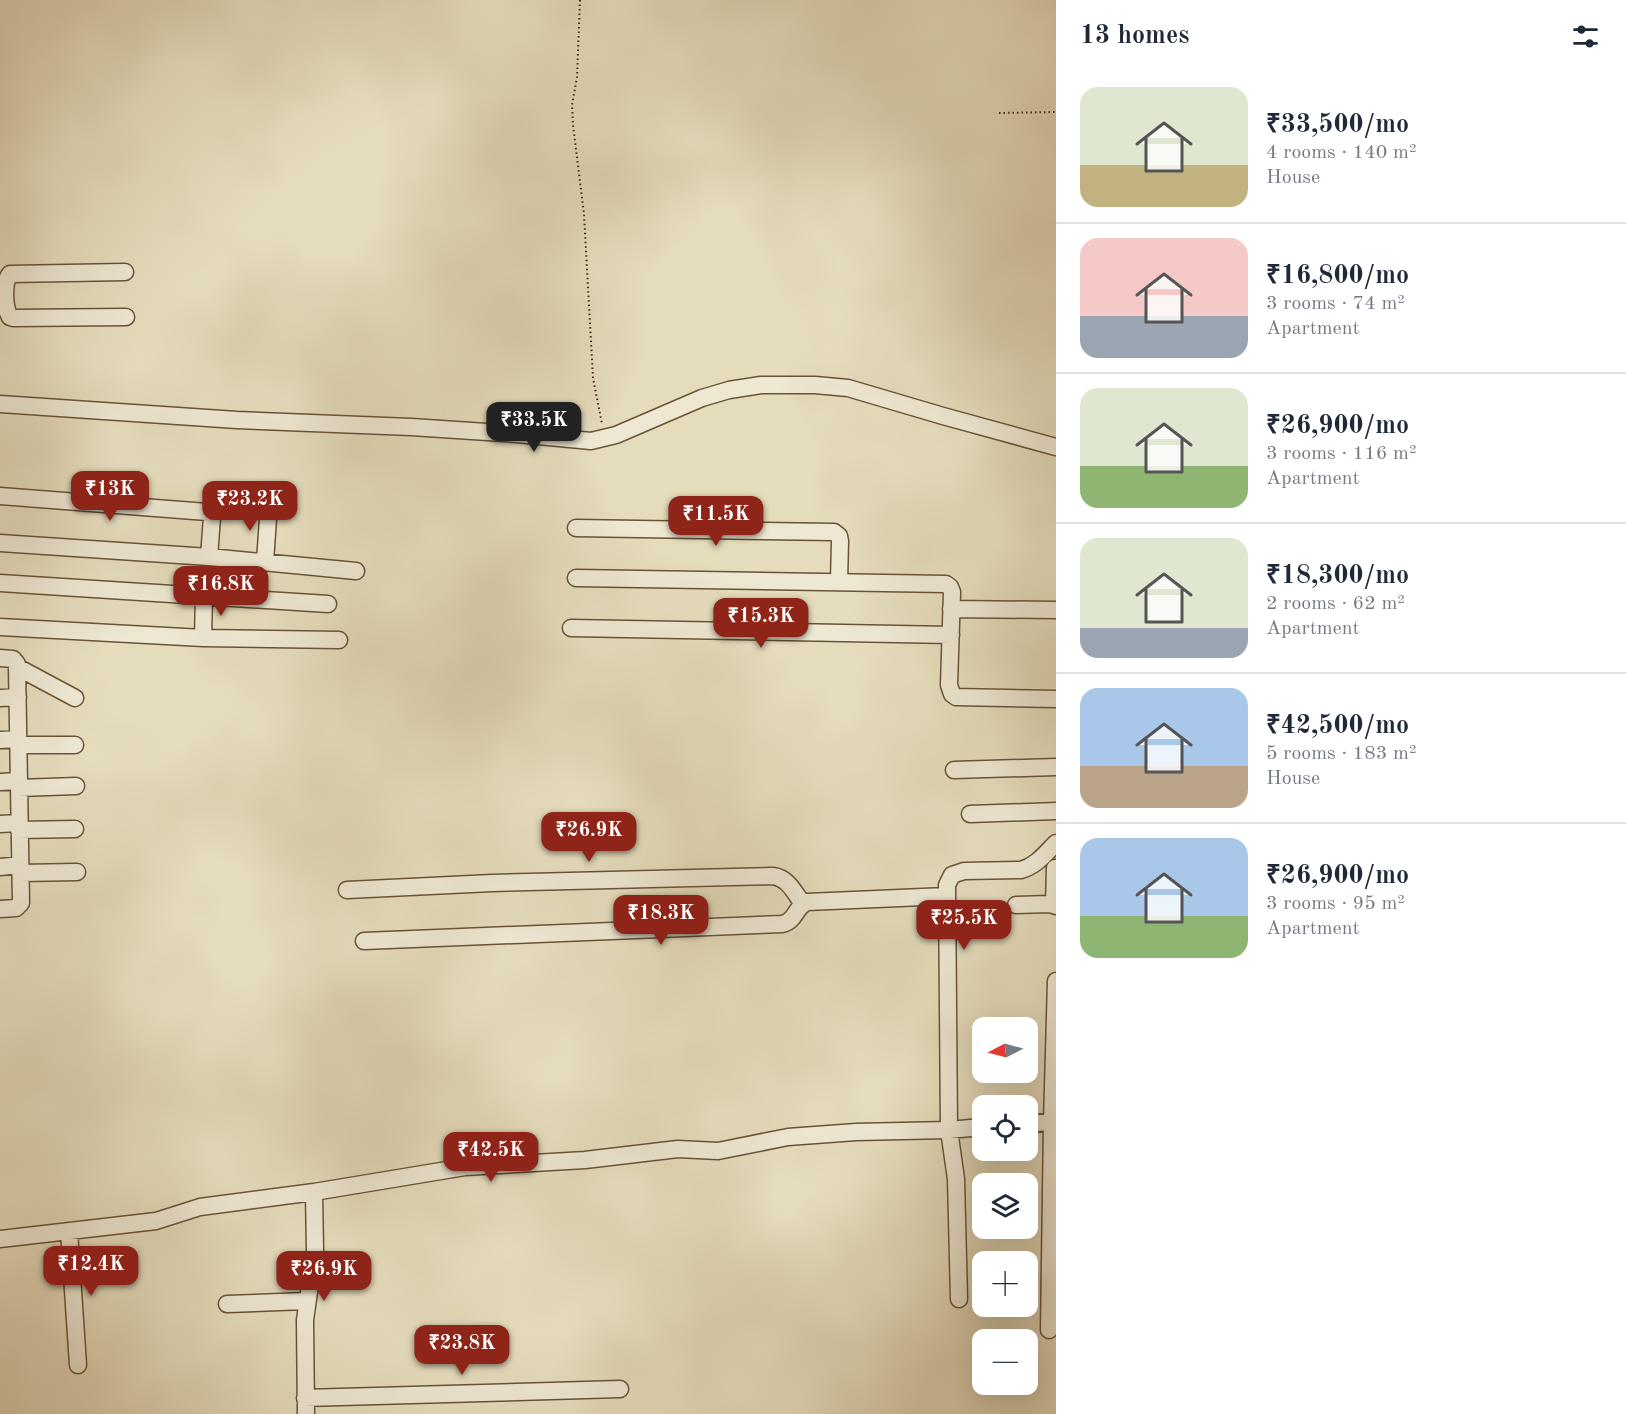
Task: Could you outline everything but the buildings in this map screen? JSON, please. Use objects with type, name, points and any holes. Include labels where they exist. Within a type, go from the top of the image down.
[{"type":"street","points":[[125,272],[14,273],[8,276],[3,292],[6,308],[10,317],[13,318],[126,317]]},
{"type":"street","points":[[0,404],[237,420],[493,432],[591,441],[605,438],[716,393],[761,385],[815,385],[848,388],[1056,447]]},
{"type":"street","points":[[0,496],[207,512],[212,517],[209,557]]},
{"type":"street","points":[[265,562],[269,504]]},
{"type":"street","points":[[576,528],[834,531],[840,541],[839,581]]},
{"type":"street","points":[[0,543],[209,557],[356,571]]},
{"type":"street","points":[[576,578],[946,584],[952,592],[949,685],[956,697],[1056,699]]},
{"type":"street","points":[[0,583],[328,604]]},
{"type":"street","points":[[203,638],[204,595]]},
{"type":"street","points":[[951,609],[1056,610]]},
{"type":"street","points":[[0,627],[203,638],[339,640]]},
{"type":"street","points":[[571,628],[951,635]]},
{"type":"street","points":[[0,658],[13,659],[17,664],[21,903],[13,909],[0,909]]},
{"type":"street","points":[[17,667],[75,698]]},
{"type":"street","points":[[0,698],[18,697]]},
{"type":"street","points":[[0,740],[75,745]]},
{"type":"street","points":[[954,770],[1056,767]]},
{"type":"street","points":[[0,782],[19,785],[76,786]]},
{"type":"street","points":[[970,814],[1056,811]]},
{"type":"street","points":[[0,824],[75,829]]},
{"type":"street","points":[[959,1299],[956,1179],[949,1130],[946,896],[949,879],[964,871],[1033,866],[1056,843]]},
{"type":"street","points":[[0,867],[77,872]]},
{"type":"street","points":[[1016,905],[1055,906],[1054,868]]},
{"type":"street","points":[[347,890],[492,883],[773,876],[786,880],[803,904]]},
{"type":"street","points":[[364,941],[782,924],[792,920],[807,902],[946,896]]},
{"type":"street","points":[[1049,1330],[1056,981]]},
{"type":"street","points":[[1038,1123],[1054,1121]]},
{"type":"street","points":[[0,1239],[156,1221],[200,1207],[314,1192],[465,1167],[585,1160],[678,1149],[718,1151],[788,1137],[972,1128]]},
{"type":"street","points":[[314,1192],[315,1251],[305,1320],[305,1406],[620,1389]]},
{"type":"street","points":[[69,1231],[78,1365]]},
{"type":"street","points":[[227,1304],[306,1301]]},
{"type":"path","points":[[580,0],[577,77],[572,105],[573,125],[585,214],[593,378],[605,438]]},
{"type":"path","points":[[999,113],[1056,112]]}]
